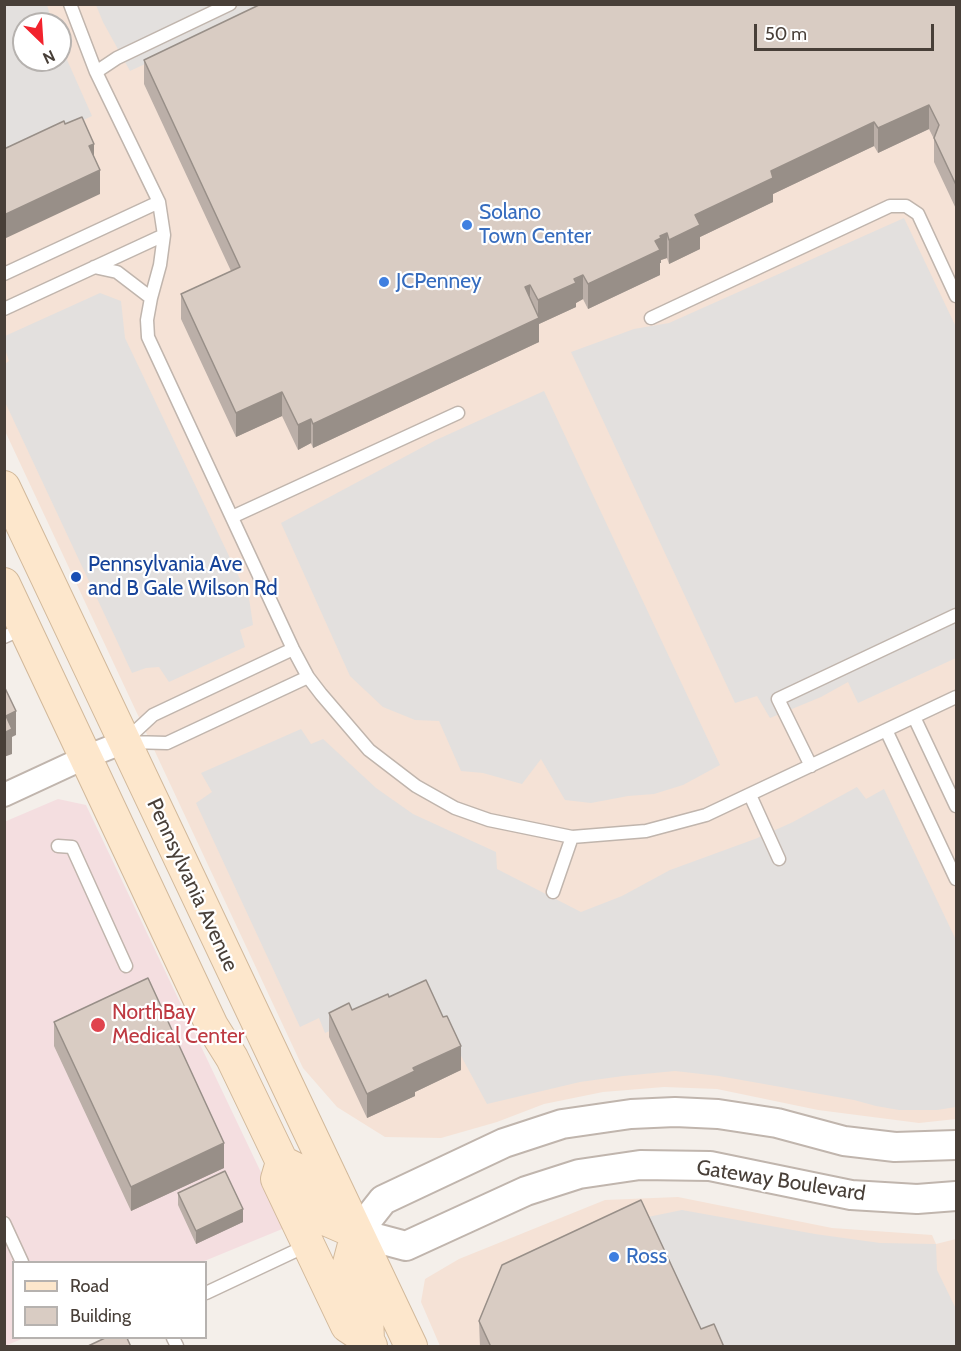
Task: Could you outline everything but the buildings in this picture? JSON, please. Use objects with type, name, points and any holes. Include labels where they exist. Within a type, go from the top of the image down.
[{"type":"main road","name":"Pennsylvania Avenue","points":[[4,487],[411,1347]]},
{"type":"main road","name":"Pennsylvania Avenue","points":[[4,584],[15,632],[86,757],[212,1026],[232,1058],[282,1162],[277,1179],[347,1326],[369,1343]]},
{"type":"main road","points":[[282,1162],[298,1170],[325,1219],[357,1233],[347,1271],[367,1317],[369,1343]]},
{"type":"street","points":[[4,795],[124,742]]},
{"type":"street","points":[[357,1233],[383,1200],[504,1143],[562,1124],[631,1114],[675,1112],[718,1114],[777,1123],[844,1141],[895,1147],[957,1145]]},
{"type":"street","name":"Gateway Boulevard","points":[[357,1233],[406,1246],[526,1191],[579,1174],[640,1165],[711,1166],[851,1195],[917,1199],[957,1196]]},
{"type":"lane","points":[[70,4],[96,72],[159,202],[164,235],[160,266],[147,320],[148,337],[293,649],[321,694],[369,750],[416,786],[455,808],[489,820],[572,837],[646,831],[706,815],[957,697]]},
{"type":"lane","points":[[96,72],[117,58],[230,4]]},
{"type":"lane","points":[[4,274],[159,202]]},
{"type":"lane","points":[[651,318],[890,206],[906,206],[918,214],[957,296]]},
{"type":"lane","points":[[4,309],[164,235]]},
{"type":"lane","points":[[94,267],[117,272],[151,298]]},
{"type":"lane","points":[[232,518],[458,413]]},
{"type":"lane","points":[[811,766],[778,699],[957,615]]},
{"type":"lane","points":[[124,742],[153,715],[293,649]]},
{"type":"lane","points":[[124,742],[167,743],[308,676]]},
{"type":"lane","points":[[914,717],[957,806]]},
{"type":"lane","points":[[886,730],[957,879]]},
{"type":"lane","points":[[750,795],[779,859]]},
{"type":"lane","points":[[553,892],[572,837]]},
{"type":"lane","points":[[58,846],[72,847],[126,966]]},
{"type":"lane","points":[[4,1223],[21,1261]]},
{"type":"lane","points":[[207,1293],[309,1245]]},
{"type":"shaded area","name":"Solano Town Center","points":[[4,5],[956,5],[956,1119],[919,1123],[818,1110],[717,1089],[664,1087],[603,1092],[544,1104],[497,1122],[441,1138],[385,1137],[337,1107],[303,1068],[5,431]]},
{"type":"shaded area","points":[[4,5],[47,5],[49,12],[12,12],[12,72],[72,71],[92,116],[5,157]]},
{"type":"shaded area","points":[[96,5],[272,5],[130,71]]},
{"type":"shaded area","points":[[904,218],[956,327],[956,658],[858,703],[848,682],[821,697],[770,718],[757,696],[735,703],[571,352],[634,329],[669,323]]},
{"type":"shaded area","points":[[100,293],[121,301],[125,338],[249,598],[253,625],[240,630],[245,647],[169,682],[159,667],[146,668],[132,673],[5,402],[5,364],[9,361],[5,349],[5,336]]},
{"type":"shaded area","points":[[544,391],[720,765],[683,785],[654,794],[591,803],[565,800],[541,759],[522,784],[483,773],[461,771],[439,721],[415,720],[383,707],[350,676],[281,523],[436,440]]},
{"type":"shaded area","points":[[301,729],[311,744],[323,739],[376,788],[413,814],[496,852],[497,869],[581,912],[622,896],[670,870],[755,839],[793,822],[857,787],[866,799],[884,789],[956,940],[956,1107],[937,1110],[899,1110],[719,1076],[675,1071],[580,1082],[487,1104],[426,991],[325,1033],[319,1018],[300,1027],[196,803],[212,792],[201,773]]},
{"type":"shaded area","name":"NorthBay Medical Center","points":[[58,799],[86,805],[287,1227],[204,1261],[12,1261],[12,1339],[22,1339],[5,1346],[4,822]]},
{"type":"shaded area","points":[[678,1197],[832,1228],[932,1235],[936,1244],[956,1239],[956,1346],[440,1346],[421,1302],[425,1279],[459,1259],[605,1200]]},
{"type":"shaded area","points":[[682,1210],[815,1234],[880,1243],[936,1244],[937,1270],[956,1309],[956,1346],[708,1346],[643,1218]]},
{"type":"place","name":"Solano Town Center","points":[[467,225]]},
{"type":"place","name":"JCPenney","points":[[384,282]]},
{"type":"place","name":"Pennsylvania Ave and B Gale Wilson Rd","points":[[76,577]]},
{"type":"place","name":"NorthBay Medical Center","points":[[98,1025]]},
{"type":"place","name":"Ross","points":[[614,1257]]}]
